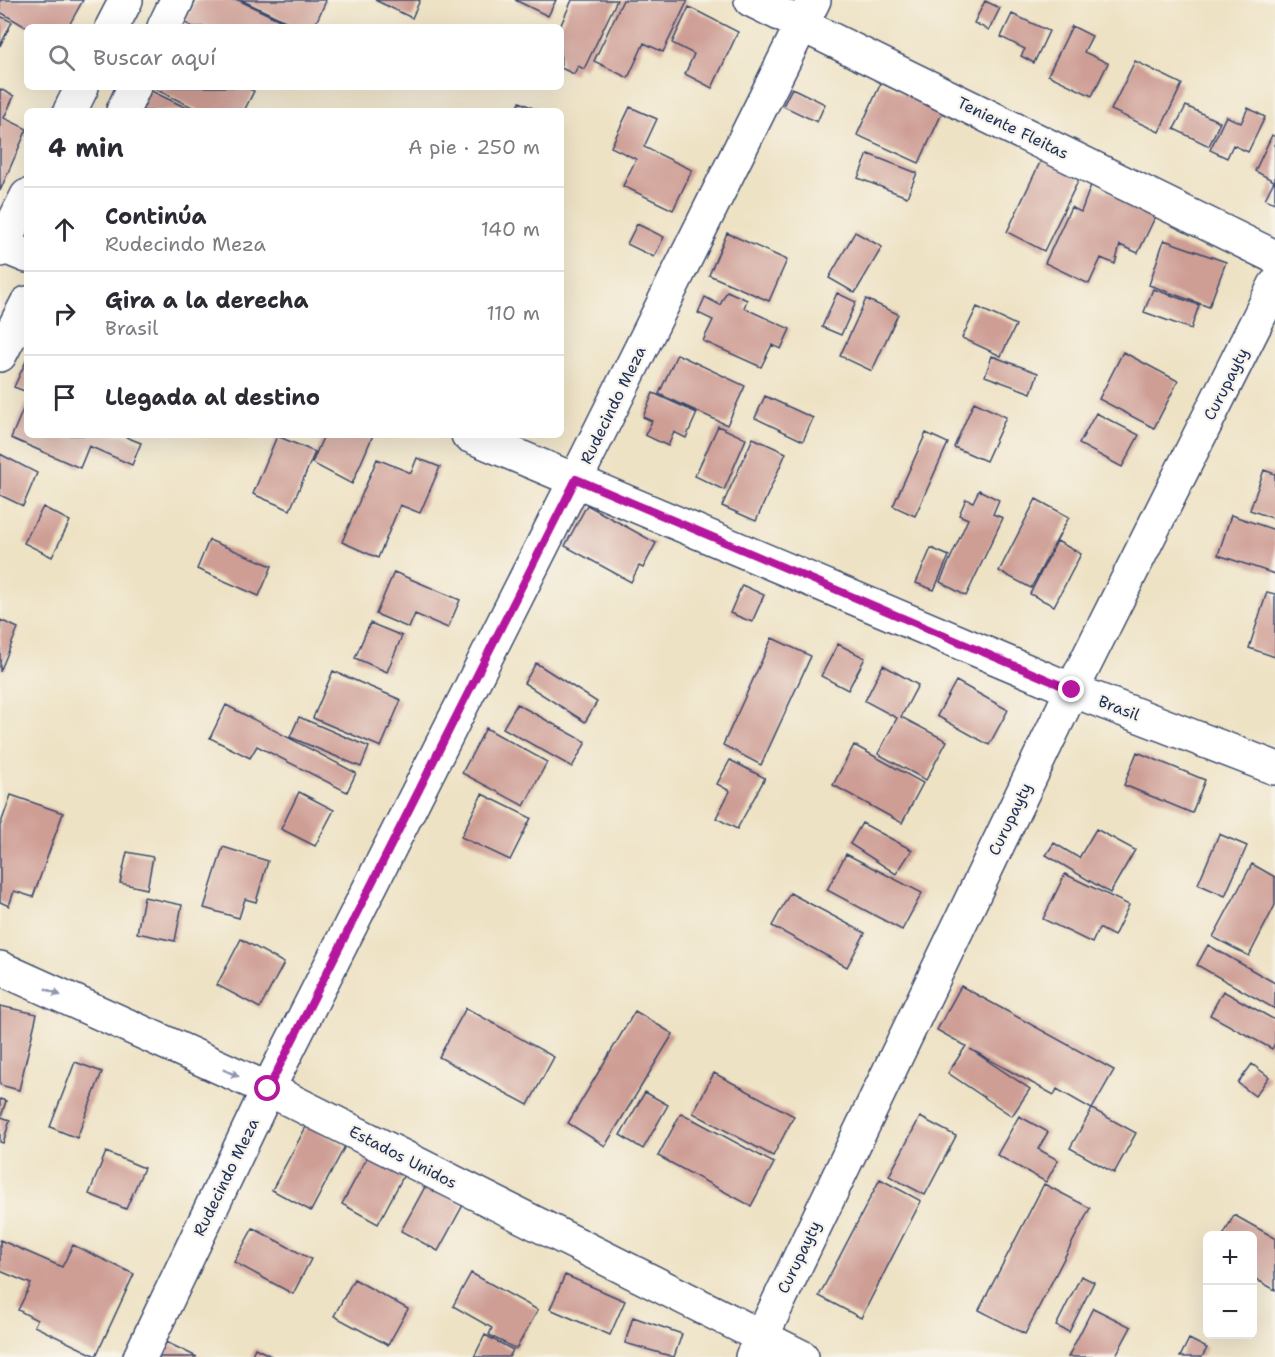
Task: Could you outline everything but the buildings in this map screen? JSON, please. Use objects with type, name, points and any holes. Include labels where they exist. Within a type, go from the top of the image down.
[{"type":"street","points":[[114,24],[126,0]]},
{"type":"street","points":[[165,24],[177,0]]},
{"type":"street","name":"Teniente Fleitas","points":[[751,0],[808,12],[1275,257]]},
{"type":"street","name":"Rudecindo Meza","points":[[140,1357],[268,1089],[576,479],[808,12]]},
{"type":"street","points":[[72,108],[80,90]]},
{"type":"street","points":[[124,108],[133,90]]},
{"type":"street","points":[[7,249],[24,204]]},
{"type":"street","name":"Curupayty","points":[[757,1347],[1072,690],[1275,285]]},
{"type":"street","points":[[0,355],[24,309]]},
{"type":"street","name":"Brasil","points":[[475,438],[1072,690],[1275,768]]},
{"type":"street","name":"Estados Unidos","points":[[0,968],[268,1089],[757,1347],[802,1357]]},
{"type":"route","points":[[268,1089],[576,479],[1072,690]]}]
